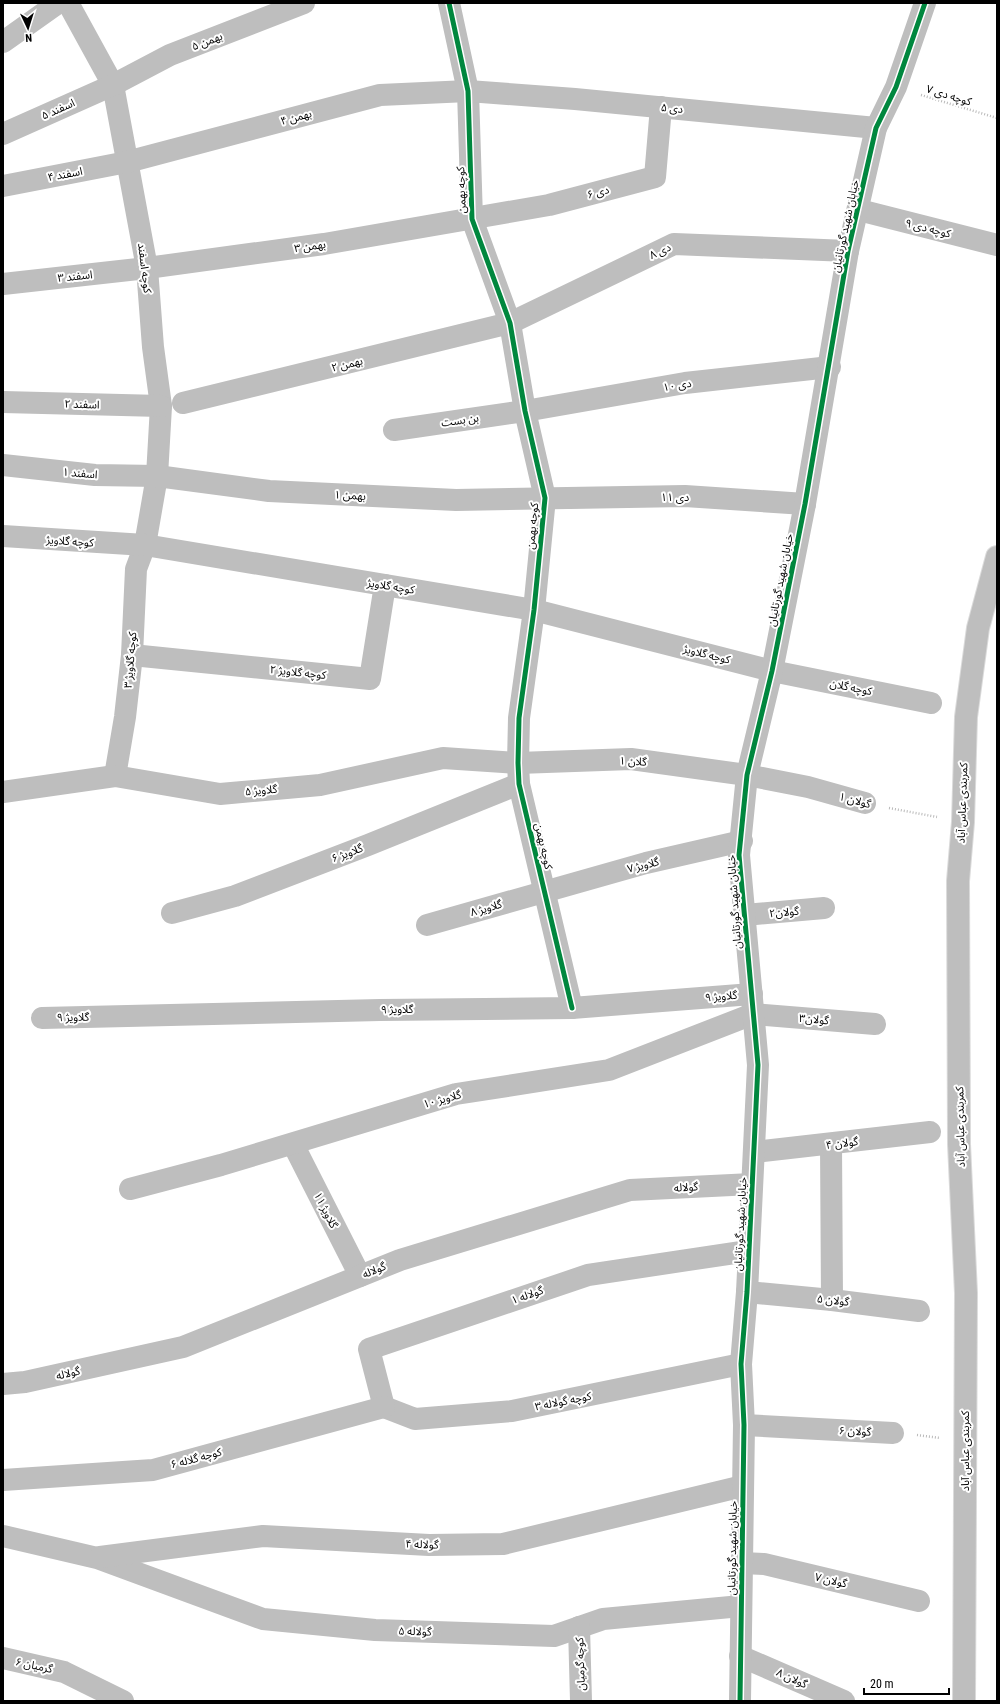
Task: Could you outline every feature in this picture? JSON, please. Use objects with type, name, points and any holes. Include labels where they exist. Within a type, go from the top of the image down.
[{"type":"street","points":[[3,42],[58,3]]},
{"type":"street","name":"کوچه اسفند","points":[[68,3],[113,85],[147,268],[153,347],[161,406],[157,476],[145,545]]},
{"type":"street","name":"بهمن ۵","points":[[113,85],[170,55],[304,3]]},
{"type":"street","name":"کوچه بهمن","points":[[449,3],[468,91],[472,219],[510,323],[525,411],[545,498],[534,610],[519,718],[519,784],[572,1008]]},
{"type":"street","name":"خیابان شهید گورتانیان","points":[[740,1701],[744,1425],[741,1364],[747,1292],[758,1065],[739,855],[742,841],[747,774],[772,671],[830,367],[848,251],[859,210],[876,128],[896,87],[925,3]]},
{"type":"street","name":"اسفند ۵","points":[[3,134],[113,85]]},
{"type":"street","name":"دی ۵","points":[[468,91],[661,107],[876,128]]},
{"type":"street","name":"بهمن ۴","points":[[127,162],[380,95],[468,91]]},
{"type":"street","name":"دی ۶","points":[[472,219],[549,205],[655,177],[661,107]]},
{"type":"street","name":"اسفند ۴","points":[[3,186],[127,162]]},
{"type":"street","name":"کوچه دی ۹","points":[[859,210],[997,245]]},
{"type":"street","name":"بهمن ۳","points":[[147,268],[324,244],[472,219]]},
{"type":"street","name":"دی ۸","points":[[510,323],[674,244],[848,251]]},
{"type":"street","name":"اسفند ۳","points":[[3,284],[147,268]]},
{"type":"street","name":"بهمن ۲","points":[[183,402],[510,323]]},
{"type":"street","name":"دی ۱۰","points":[[525,411],[685,383],[830,367]]},
{"type":"street","name":"اسفند ۲","points":[[3,402],[161,406]]},
{"type":"street","name":"بن بست","points":[[394,430],[525,411]]},
{"type":"street","name":"اسفند ۱","points":[[3,465],[95,475],[157,476]]},
{"type":"street","name":"بهمن ۱","points":[[157,476],[269,491],[456,500],[545,498]]},
{"type":"street","name":"دی ۱۱","points":[[545,498],[685,496],[805,504]]},
{"type":"street","name":"کوچه گلاویژ","points":[[3,536],[145,545],[534,610],[772,671]]},
{"type":"street","name":"کوچه گلاویژ ۳","points":[[115,776],[125,717],[132,655],[136,569],[145,545]]},
{"type":"street","name":"کمربندی عباس آباد","points":[[964,1701],[966,1293],[959,1144],[958,881],[963,822],[966,717],[978,628],[997,557]]},
{"type":"street","name":"کوچه گلاویژ ۲","points":[[132,655],[370,679],[385,585]]},
{"type":"street","name":"کوچه گلان","points":[[772,671],[930,703]]},
{"type":"street","name":"گلاویژ ۵","points":[[3,792],[115,776],[220,794],[320,785],[443,758],[518,763]]},
{"type":"street","name":"گلان ۱","points":[[518,763],[631,759],[747,774]]},
{"type":"street","name":"گولان ۱","points":[[747,774],[808,787],[865,804]]},
{"type":"street","name":"گلاویژ ۶","points":[[172,913],[235,896],[368,845],[519,784]]},
{"type":"street","name":"گلاویژ ۷","points":[[544,891],[646,863],[742,841]]},
{"type":"street","name":"گلاویژ ۸","points":[[427,925],[544,891]]},
{"type":"street","name":"گولان۲","points":[[745,915],[824,908]]},
{"type":"street","name":"گلاویژ ۹","points":[[42,1018],[380,1010],[752,1004]]},
{"type":"street","name":"گولان۳","points":[[752,1004],[875,1024]]},
{"type":"street","name":"گلاویژ ۱۰","points":[[130,1189],[221,1166],[456,1094],[609,1070],[752,1004]]},
{"type":"street","name":"گولان ۴","points":[[754,1152],[930,1132]]},
{"type":"street","name":"گلاویژ ۱۱","points":[[293,1144],[360,1276]]},
{"type":"street","points":[[831,1144],[832,1300]]},
{"type":"street","name":"گولاله","points":[[3,1384],[25,1382],[183,1347],[400,1260],[630,1190],[752,1184]]},
{"type":"street","name":"گولاله ۱","points":[[384,1407],[369,1349],[588,1275],[748,1251]]},
{"type":"street","name":"گولان ۵","points":[[747,1292],[832,1300],[919,1311]]},
{"type":"street","name":"کوچه گولاله ۳","points":[[384,1407],[415,1419],[512,1411],[741,1364]]},
{"type":"street","name":"کوچه گلاله ۶","points":[[3,1480],[153,1470],[384,1407]]},
{"type":"street","name":"گولان ۶","points":[[744,1425],[892,1433]]},
{"type":"street","name":"گولاله ۴","points":[[97,1558],[263,1536],[429,1545],[503,1544],[743,1486]]},
{"type":"street","points":[[3,1536],[97,1558]]},
{"type":"street","name":"گولاله ۵","points":[[97,1558],[263,1619],[375,1630],[554,1636],[603,1619],[741,1606]]},
{"type":"street","name":"گولان ۷","points":[[742,1563],[764,1564],[918,1601]]},
{"type":"street","name":"کوچه گرمیان","points":[[579,1627],[581,1701]]},
{"type":"street","name":"گولان ۸","points":[[740,1656],[844,1701]]},
{"type":"street","name":"گرمیان ۶","points":[[3,1658],[64,1672],[123,1701]]},
{"type":"path","points":[[892,1433],[966,1440]]},
{"type":"cycle path","points":[[449,3],[468,91],[472,219],[510,323],[525,411],[545,498],[534,610],[519,718],[519,784],[572,1008]]},
{"type":"cycle path","points":[[740,1701],[744,1425],[741,1364],[747,1292],[758,1065],[739,855],[747,775],[772,671],[805,504],[848,251],[876,128],[896,87],[925,3]]}]
